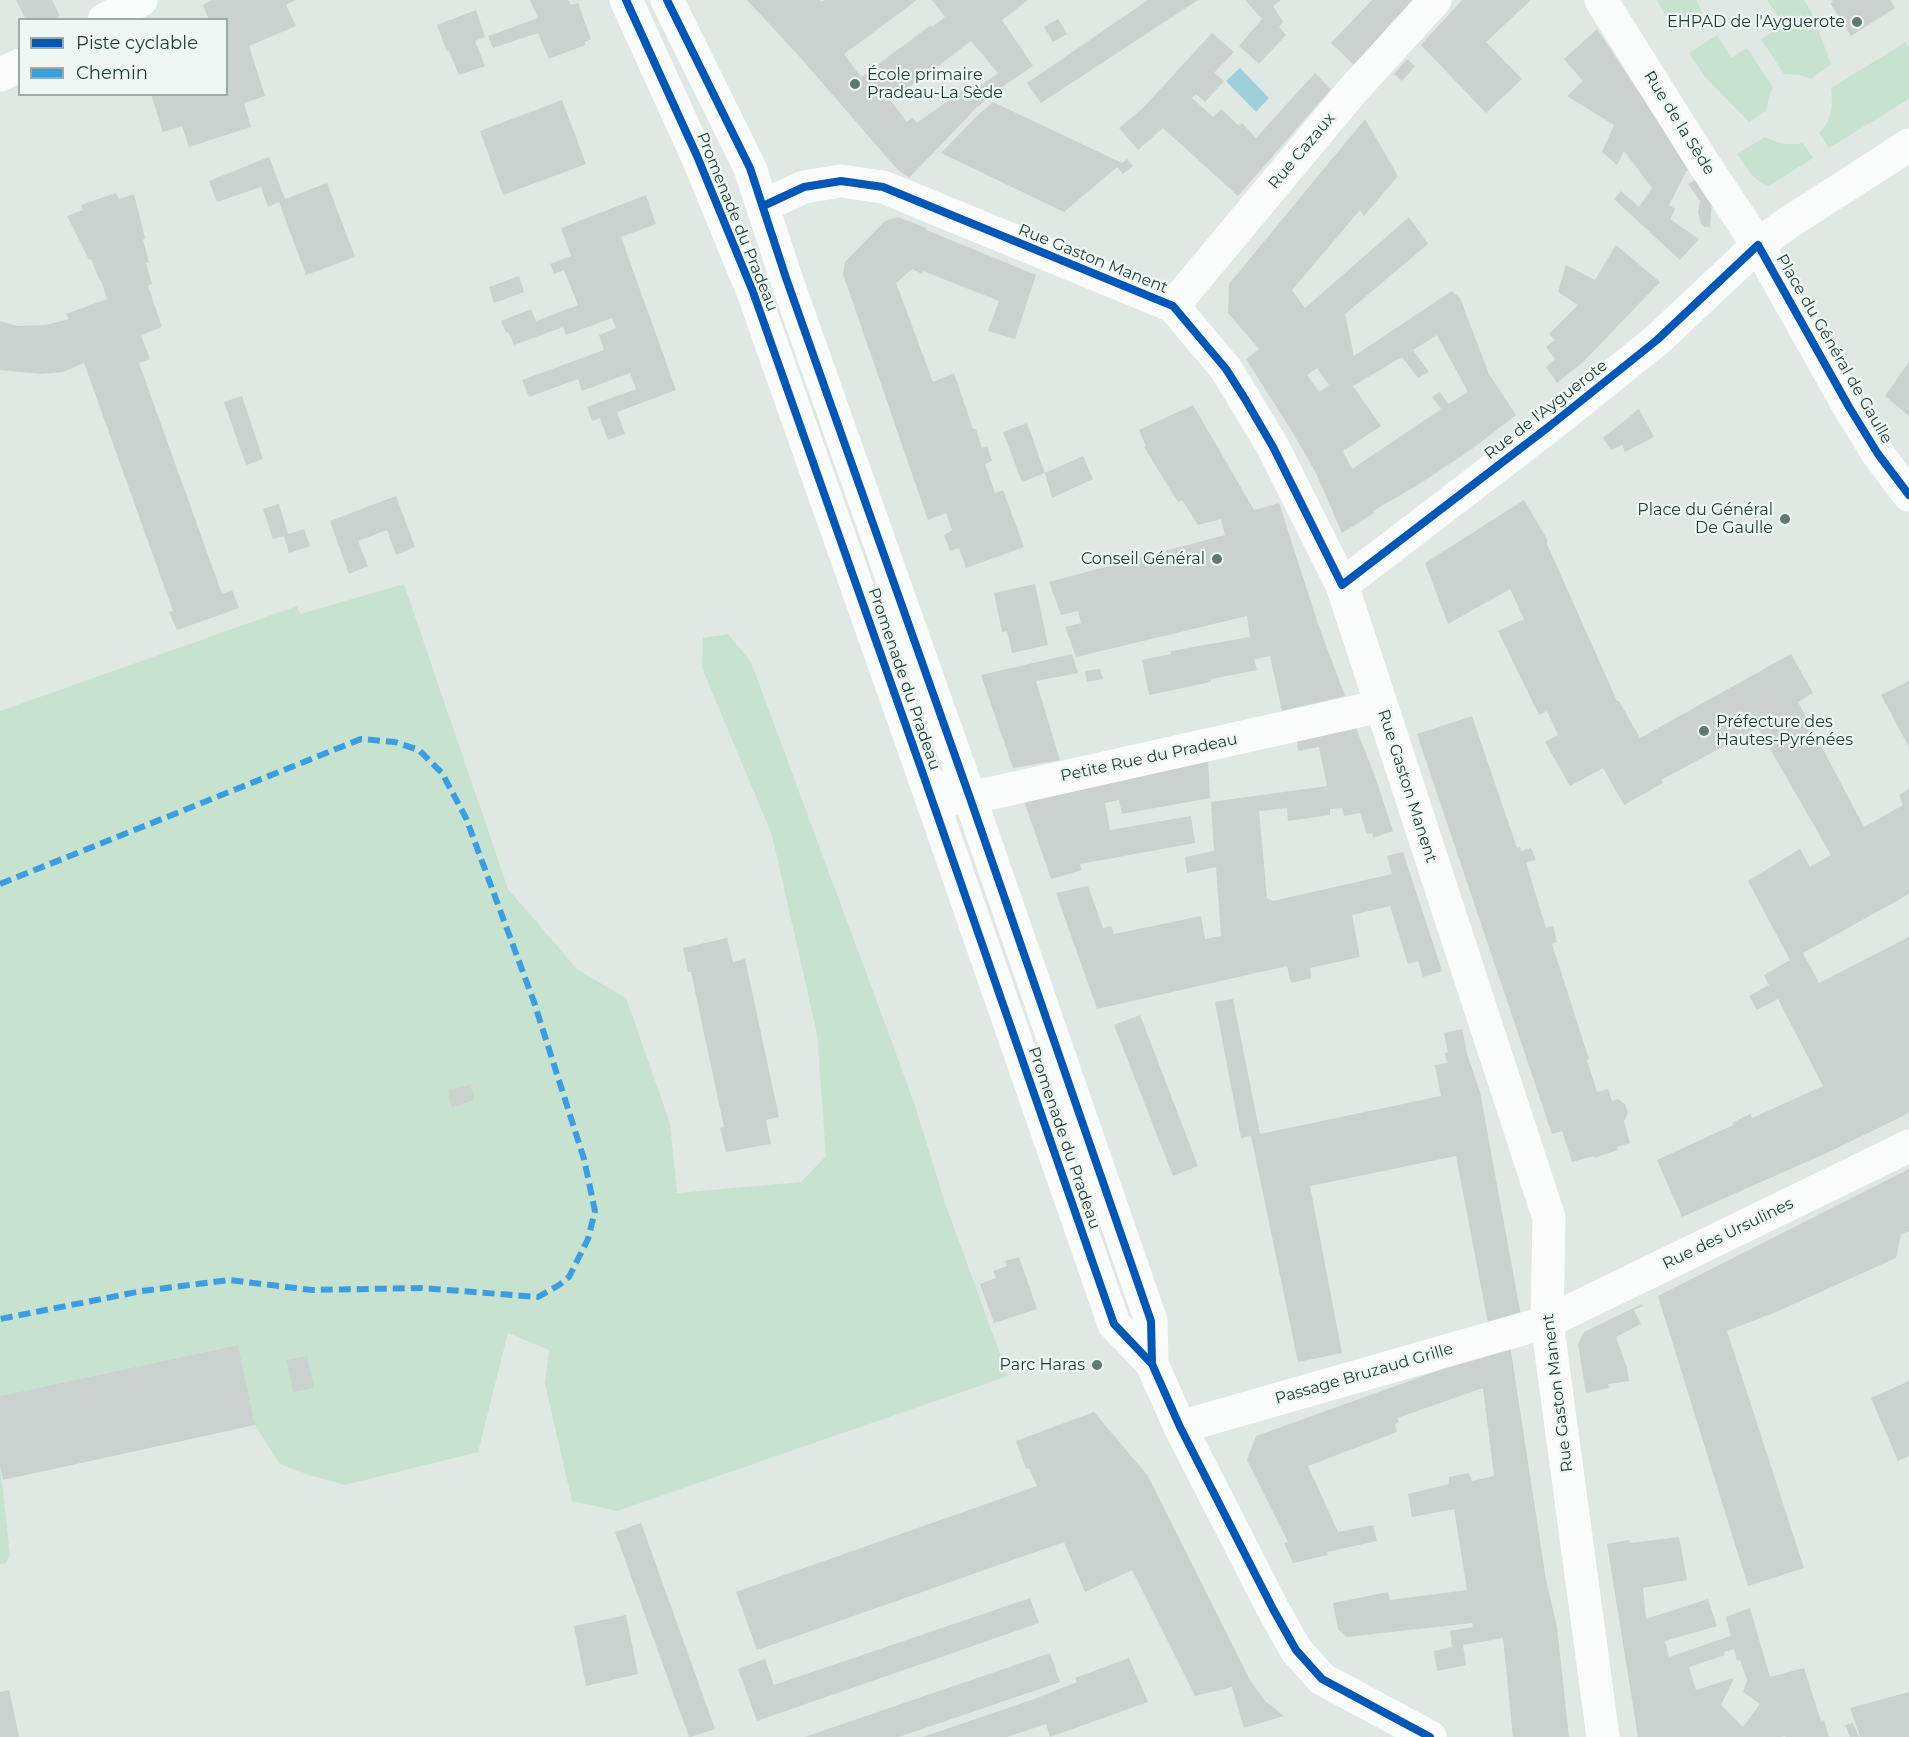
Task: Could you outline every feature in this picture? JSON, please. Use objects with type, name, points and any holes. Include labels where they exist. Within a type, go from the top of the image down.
[{"type":"street","points":[[108,18],[141,0]]},
{"type":"street","name":"Promenade du Pradeau","points":[[626,0],[698,156],[753,292],[1114,1324],[1152,1364],[1180,1427],[1296,1650],[1322,1679],[1430,1737]]},
{"type":"street","name":"Promenade du Pradeau","points":[[667,0],[750,168],[786,278],[970,798],[1151,1321],[1152,1364]]},
{"type":"street","name":"Rue Cazaux","points":[[1173,306],[1353,90],[1435,0]]},
{"type":"street","name":"Rue de la Sède","points":[[1601,0],[1758,245]]},
{"type":"street","points":[[0,75],[18,65]]},
{"type":"street","name":"Rue de l'Ayguerote","points":[[1342,585],[1551,425],[1657,340],[1758,245],[1909,145]]},
{"type":"street","name":"Rue Gaston Manent","points":[[763,206],[804,187],[842,182],[883,187],[1173,306],[1226,369],[1273,447],[1342,585],[1549,1218],[1547,1322],[1603,1737]]},
{"type":"street","name":"Place du Général de Gaulle","points":[[1758,245],[1849,407],[1878,454],[1909,495]]},
{"type":"street","name":"Petite Rue du Pradeau","points":[[924,777],[946,798],[970,798],[1381,706]]},
{"type":"street","name":"Rue des Ursulines","points":[[1547,1322],[1909,1146]]},
{"type":"street","name":"Passage Bruzaud Grille","points":[[1180,1427],[1547,1322]]},
{"type":"green space","points":[[1657,0],[1696,0],[1703,14],[1674,31]]},
{"type":"green space","points":[[1767,0],[1804,0],[1811,11],[1831,64],[1811,79],[1800,75],[1784,74],[1761,39],[1783,25]]},
{"type":"green space","points":[[1717,35],[1731,58],[1747,48],[1773,87],[1766,111],[1749,122],[1706,78],[1689,53]]},
{"type":"green space","points":[[1906,42],[1909,47],[1909,99],[1829,148],[1819,133],[1827,123],[1831,112],[1831,88]]},
{"type":"green space","points":[[1765,137],[1784,143],[1803,143],[1813,158],[1769,186],[1764,184],[1751,173],[1737,154]]},
{"type":"green space","points":[[404,584],[508,889],[578,970],[626,998],[670,1123],[677,1193],[801,1182],[826,1156],[817,1034],[772,835],[702,668],[703,638],[728,634],[751,662],[914,1102],[944,1200],[1008,1376],[617,1511],[572,1501],[545,1384],[549,1350],[508,1333],[478,1452],[345,1485],[280,1464],[255,1425],[238,1345],[0,1396],[0,711],[297,606],[300,614]]},
{"type":"green space","points":[[0,1465],[10,1555],[6,1563],[0,1564]]},
{"type":"water","points":[[1240,68],[1269,98],[1256,112],[1226,81]]},
{"type":"building","points":[[16,0],[52,0],[60,16],[56,18],[25,18]]},
{"type":"building","points":[[212,0],[295,0],[286,5],[296,26],[249,46],[265,96],[244,103],[251,127],[189,147],[182,126],[163,132],[152,96],[228,96],[228,18],[208,18],[203,5]]},
{"type":"building","points":[[530,0],[568,0],[571,5],[578,3],[591,39],[585,42],[585,45],[549,59],[538,33],[493,48],[488,36],[538,18]]},
{"type":"building","points":[[747,0],[820,0],[822,2],[825,0],[917,0],[844,54],[861,77],[945,17],[932,0],[1028,0],[1002,20],[1033,66],[976,108],[909,178],[897,169]],"holes":[[[971,41],[998,73],[969,94],[966,88],[917,123],[912,117],[907,122],[891,101]]]},
{"type":"building","points":[[1148,0],[1198,0],[1041,103],[1027,83]]},
{"type":"building","points":[[1245,0],[1281,0],[1273,6],[1283,22],[1279,27],[1286,35],[1259,64],[1239,46],[1262,19]]},
{"type":"building","points":[[1372,0],[1417,0],[1354,65],[1331,43]]},
{"type":"building","points":[[1462,0],[1531,0],[1486,42],[1522,79],[1486,113],[1421,45]]},
{"type":"building","name":"EHPAD de l'Ayguerote","points":[[1831,0],[1890,0],[1895,8],[1851,36],[1830,3],[1833,2]]},
{"type":"building","points":[[476,10],[485,37],[475,41],[485,66],[459,75],[437,25]]},
{"type":"building","points":[[1058,19],[1067,34],[1053,42],[1044,27]]},
{"type":"building","points":[[1597,29],[1692,172],[1687,170],[1669,205],[1675,209],[1670,219],[1699,239],[1680,260],[1614,199],[1621,191],[1639,207],[1652,188],[1624,151],[1617,165],[1602,152],[1614,125],[1567,96],[1583,81],[1564,59]]},
{"type":"building","points":[[1212,33],[1234,52],[1214,73],[1224,81],[1205,102],[1196,94],[1192,98],[1213,117],[1221,109],[1239,126],[1242,123],[1256,138],[1315,73],[1331,89],[1238,196],[1163,128],[1138,150],[1119,128],[1143,108]]},
{"type":"building","points":[[1407,59],[1415,66],[1402,81],[1394,74]]},
{"type":"building","points":[[562,100],[586,164],[503,195],[480,131]]},
{"type":"building","points":[[993,102],[1122,163],[1127,159],[1133,166],[1123,174],[1117,167],[1064,212],[941,153]]},
{"type":"building","points":[[1365,119],[1398,176],[1364,216],[1360,210],[1292,290],[1305,308],[1409,217],[1428,244],[1345,314],[1354,356],[1452,291],[1460,298],[1489,374],[1516,415],[1472,449],[1342,533],[1316,473],[1246,359],[1259,349],[1228,313],[1229,284]],"holes":[[[1437,335],[1468,392],[1448,404],[1440,392],[1432,397],[1441,409],[1352,469],[1343,451],[1381,426],[1353,386],[1402,357],[1418,378],[1429,372],[1413,350]],[[1317,368],[1329,385],[1319,392],[1307,375]]]},
{"type":"building","points":[[269,157],[285,199],[327,183],[355,257],[306,275],[279,202],[268,207],[261,187],[217,202],[209,181]]},
{"type":"building","points":[[1698,178],[1712,199],[1710,227],[1701,224],[1698,212],[1700,201],[1688,184]]},
{"type":"building","points":[[116,193],[119,199],[134,194],[149,262],[146,263],[152,284],[148,286],[162,327],[141,335],[150,359],[139,363],[222,594],[232,590],[239,608],[177,630],[169,612],[173,611],[84,363],[63,372],[42,374],[0,370],[0,321],[18,326],[46,325],[69,319],[66,314],[107,299],[91,259],[89,260],[67,216],[83,210],[81,205]]},
{"type":"building","points":[[646,195],[656,224],[621,237],[676,390],[617,412],[625,434],[608,440],[600,418],[592,421],[587,407],[636,389],[630,373],[582,391],[578,379],[529,397],[522,380],[604,350],[599,335],[616,328],[612,318],[566,335],[563,327],[514,345],[501,321],[531,309],[536,321],[578,305],[564,270],[554,274],[550,264],[571,256],[561,228]]},
{"type":"building","points":[[898,217],[1036,275],[1015,339],[988,331],[999,301],[923,271],[922,274],[912,269],[896,283],[933,382],[954,373],[973,429],[976,429],[982,448],[987,446],[992,461],[985,464],[995,493],[1003,490],[1024,547],[966,568],[959,548],[950,551],[944,535],[952,530],[946,513],[928,520],[843,274],[845,262],[885,221]]},
{"type":"building","points":[[1616,245],[1660,282],[1583,362],[1557,383],[1546,367],[1555,359],[1546,347],[1555,340],[1549,334],[1578,305],[1558,292],[1566,265],[1595,280]]},
{"type":"building","points":[[519,276],[524,292],[494,303],[489,287]]},
{"type":"building","points":[[1909,362],[1909,416],[1885,396]]},
{"type":"building","points":[[242,396],[263,459],[246,465],[224,402]]},
{"type":"building","points":[[1193,405],[1254,510],[1279,503],[1318,624],[1345,696],[1282,711],[1270,656],[1254,659],[1257,670],[1149,695],[1142,660],[1171,654],[1171,651],[1250,637],[1247,616],[1076,657],[1065,627],[1081,623],[1078,611],[1061,615],[1049,582],[1225,535],[1221,519],[1198,525],[1182,500],[1178,502],[1144,447],[1146,446],[1139,430]]},
{"type":"building","points":[[1639,409],[1654,437],[1625,452],[1622,445],[1611,450],[1603,438]]},
{"type":"building","points":[[1027,423],[1045,473],[1022,482],[1003,432]]},
{"type":"building","points":[[1083,456],[1093,479],[1052,498],[1045,473]]},
{"type":"building","points":[[396,496],[415,547],[396,555],[387,530],[358,541],[368,566],[349,574],[330,521]]},
{"type":"building","points":[[1524,500],[1547,539],[1547,544],[1617,701],[1640,738],[1791,654],[1813,693],[1798,702],[1864,827],[1903,805],[1899,795],[1909,789],[1909,894],[1803,953],[1819,983],[1909,937],[1909,1113],[1831,1151],[1682,1217],[1657,1160],[1733,1125],[1732,1123],[1750,1114],[1752,1118],[1823,1086],[1778,999],[1757,1010],[1749,996],[1769,985],[1764,975],[1790,960],[1748,881],[1800,849],[1810,867],[1831,855],[1758,728],[1661,780],[1663,783],[1624,805],[1603,768],[1570,786],[1545,742],[1558,735],[1547,711],[1539,715],[1498,631],[1524,619],[1510,589],[1448,624],[1425,563]]},
{"type":"building","points":[[279,504],[288,534],[304,529],[310,546],[289,553],[284,536],[273,539],[263,509]]},
{"type":"building","points":[[1035,584],[1048,645],[1012,653],[1007,631],[1002,632],[994,593]]},
{"type":"building","points":[[1072,654],[1078,673],[1036,681],[1060,760],[1013,768],[981,675]]},
{"type":"building","points":[[1100,669],[1103,679],[1087,682],[1085,671]]},
{"type":"building","points":[[1909,681],[1909,747],[1881,695]]},
{"type":"building","points":[[1472,716],[1517,848],[1520,847],[1521,851],[1531,848],[1536,860],[1526,863],[1546,928],[1553,926],[1557,942],[1552,944],[1589,1059],[1587,1060],[1597,1092],[1608,1089],[1612,1101],[1618,1099],[1625,1104],[1628,1113],[1624,1121],[1630,1143],[1617,1147],[1618,1150],[1594,1158],[1594,1156],[1572,1162],[1562,1131],[1552,1134],[1417,734]]},
{"type":"building","points":[[1356,728],[1393,831],[1373,838],[1372,833],[1367,834],[1360,813],[1344,816],[1342,808],[1330,809],[1330,815],[1288,821],[1287,808],[1259,811],[1267,898],[1273,901],[1392,874],[1387,856],[1403,852],[1442,971],[1423,977],[1418,961],[1408,964],[1390,906],[1352,915],[1360,957],[1310,968],[1311,978],[1291,983],[1287,966],[1097,1009],[1056,893],[1088,886],[1103,928],[1111,926],[1114,934],[1201,916],[1205,939],[1221,936],[1216,867],[1187,873],[1185,857],[1214,851],[1211,802],[1327,786],[1319,747],[1298,751],[1297,741]]},
{"type":"building","points":[[1208,759],[1210,798],[1122,814],[1119,800],[1105,803],[1110,830],[1191,816],[1195,843],[1080,864],[1082,870],[1051,879],[1023,798]]},
{"type":"building","points":[[727,938],[733,962],[745,959],[779,1117],[766,1120],[771,1144],[726,1152],[720,1128],[724,1127],[691,972],[688,972],[683,948]]},
{"type":"building","points":[[1233,999],[1260,1134],[1441,1096],[1435,1065],[1447,1063],[1445,1053],[1448,1052],[1444,1033],[1462,1029],[1467,1054],[1480,1092],[1521,1316],[1488,1323],[1456,1156],[1310,1186],[1342,1353],[1298,1362],[1251,1136],[1241,1138],[1215,1002]]},
{"type":"building","points":[[1140,1015],[1198,1166],[1173,1176],[1114,1025]]},
{"type":"building","points":[[471,1084],[474,1100],[452,1108],[448,1091]]},
{"type":"building","points":[[1909,1169],[1909,1231],[1901,1235],[1896,1258],[1776,1312],[1727,1331],[1804,1568],[1748,1586],[1658,1296]]},
{"type":"building","points":[[1019,1257],[1037,1309],[994,1323],[980,1284],[996,1278],[993,1271],[1007,1266],[1005,1261]]},
{"type":"building","points":[[1642,1304],[1643,1306],[1634,1310],[1641,1324],[1616,1337],[1629,1381],[1608,1384],[1609,1388],[1586,1393],[1578,1344],[1584,1332]]},
{"type":"building","points":[[238,1345],[255,1425],[3,1480],[0,1465],[0,1396]]},
{"type":"building","points":[[1510,1345],[1546,1580],[1557,1627],[1569,1737],[1513,1737],[1503,1638],[1463,1645],[1466,1665],[1437,1671],[1434,1651],[1452,1647],[1450,1631],[1473,1627],[1472,1623],[1346,1637],[1338,1629],[1333,1603],[1388,1592],[1390,1600],[1467,1590],[1454,1509],[1412,1517],[1408,1494],[1449,1484],[1449,1477],[1469,1473],[1472,1481],[1494,1476],[1483,1388],[1397,1418],[1399,1422],[1395,1424],[1397,1432],[1308,1466],[1338,1532],[1373,1525],[1377,1541],[1327,1552],[1328,1555],[1293,1563],[1284,1543],[1288,1542],[1247,1460],[1256,1436]]},
{"type":"building","points":[[307,1356],[314,1388],[293,1392],[287,1360]]},
{"type":"building","points":[[1909,1381],[1909,1456],[1898,1461],[1871,1398]]},
{"type":"building","points":[[1094,1412],[1148,1476],[1251,1682],[1265,1701],[1284,1716],[1244,1728],[1232,1687],[1195,1696],[1132,1570],[1085,1592],[1064,1542],[757,1650],[736,1592],[1037,1486],[1029,1468],[1026,1469],[1016,1441]]},
{"type":"building","points":[[641,1523],[715,1729],[691,1737],[689,1737],[615,1532]]},
{"type":"building","points":[[1679,1537],[1687,1580],[1643,1588],[1646,1619],[1708,1599],[1717,1626],[1665,1641],[1669,1657],[1731,1636],[1726,1617],[1750,1608],[1770,1677],[1804,1668],[1821,1721],[1824,1720],[1829,1737],[1638,1737],[1607,1544],[1629,1540],[1630,1543]],"holes":[[[1734,1649],[1737,1661],[1740,1660],[1747,1680],[1743,1692],[1760,1704],[1743,1727],[1721,1705],[1734,1678],[1696,1690],[1689,1667],[1725,1655],[1724,1652]]]},
{"type":"building","points":[[1030,1598],[1039,1623],[757,1721],[738,1669],[765,1659],[774,1685]]},
{"type":"building","points":[[626,1615],[638,1674],[586,1686],[574,1626]]},
{"type":"building","points":[[1050,1653],[1060,1682],[899,1737],[805,1737]]},
{"type":"building","points":[[1129,1658],[1148,1702],[1050,1737],[1046,1724],[1007,1737],[923,1737],[1037,1698],[1077,1682],[1075,1678]]},
{"type":"building","points":[[9,1690],[19,1737],[0,1737],[0,1692]]},
{"type":"building","points":[[1909,1692],[1909,1737],[1860,1737],[1850,1708]]},
{"type":"building","points":[[1853,1723],[1859,1737],[1850,1737],[1845,1725]]},
{"type":"marked path","points":[[0,884],[361,739],[395,742],[419,750],[442,773],[466,818],[534,1002],[584,1159],[595,1211],[588,1239],[569,1277],[538,1297],[422,1288],[312,1290],[229,1280],[142,1291],[0,1319]]},
{"type":"cycle path","points":[[626,0],[697,156],[753,292],[1114,1324],[1152,1364],[1180,1427],[1296,1650],[1322,1679],[1430,1737]]},
{"type":"cycle path","points":[[667,0],[750,168],[786,278],[970,798],[1151,1321],[1152,1364]]},
{"type":"cycle path","points":[[763,206],[804,187],[841,181],[883,187],[1173,306],[1226,369],[1245,399],[1273,447],[1342,585],[1551,425],[1657,340],[1758,245],[1849,407],[1878,454],[1909,495]]},
{"type":"place","name":"EHPAD de l'Ayguerote","points":[[1857,22]]},
{"type":"place","name":"École primaire Pradeau-La Sède","points":[[855,84]]},
{"type":"place","name":"Place du Général De Gaulle","points":[[1785,519]]},
{"type":"place","name":"Conseil Général","points":[[1217,559]]},
{"type":"place","name":"Préfecture des Hautes-Pyrénées","points":[[1704,731]]},
{"type":"place","name":"Parc Haras","points":[[1097,1365]]}]
